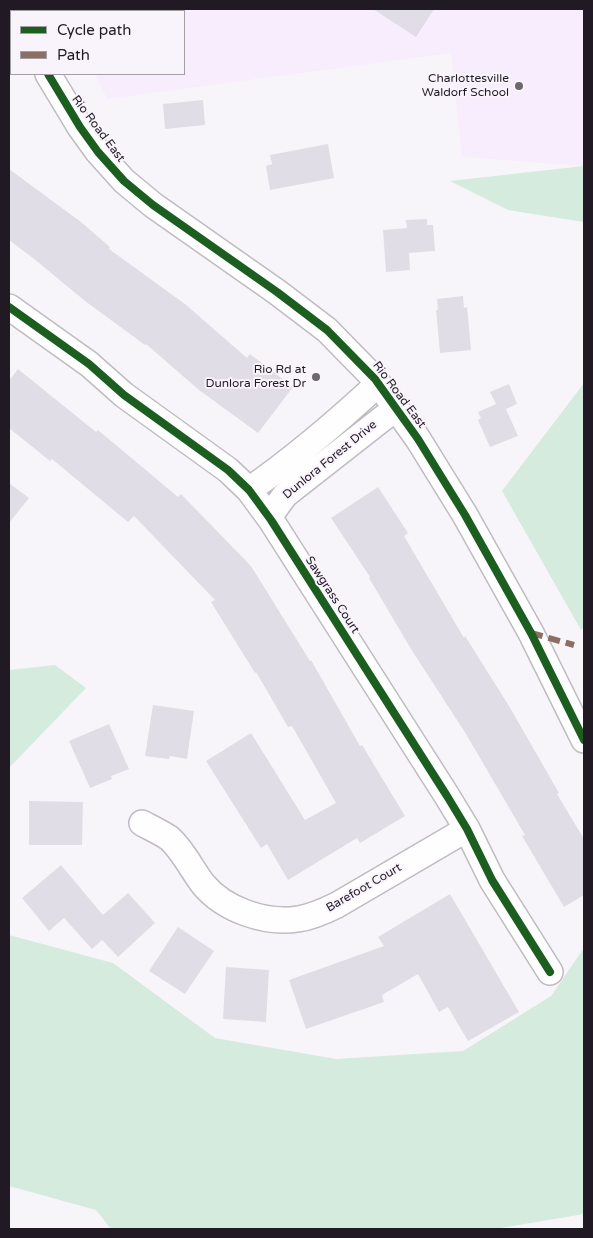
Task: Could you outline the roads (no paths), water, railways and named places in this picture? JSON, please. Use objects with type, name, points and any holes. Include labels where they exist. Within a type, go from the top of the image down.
[{"type":"street","name":"Rio Road East","points":[[49,75],[80,127],[98,152],[124,180],[154,205],[277,292],[327,330],[378,384],[418,439],[465,515],[531,633],[584,740]]},
{"type":"street","name":"Sawgrass Court","points":[[9,307],[89,364],[124,395],[228,470],[249,490],[269,517],[447,796],[467,829],[492,880],[550,972]]},
{"type":"street","name":"Dunlora Forest Drive","points":[[249,490],[273,473],[350,410],[378,384]]},
{"type":"street","name":"Dunlora Forest Drive","points":[[269,517],[284,495],[396,408]]},
{"type":"street","name":"Barefoot Court","points":[[142,823],[170,839],[205,886],[220,899],[239,910],[279,920],[298,920],[338,905],[467,829]]},
{"type":"place","name":"Charlottesville Waldorf School","points":[[519,86]]},
{"type":"place","name":"Rio Rd at Dunlora Forest Dr","points":[[316,377]]}]
